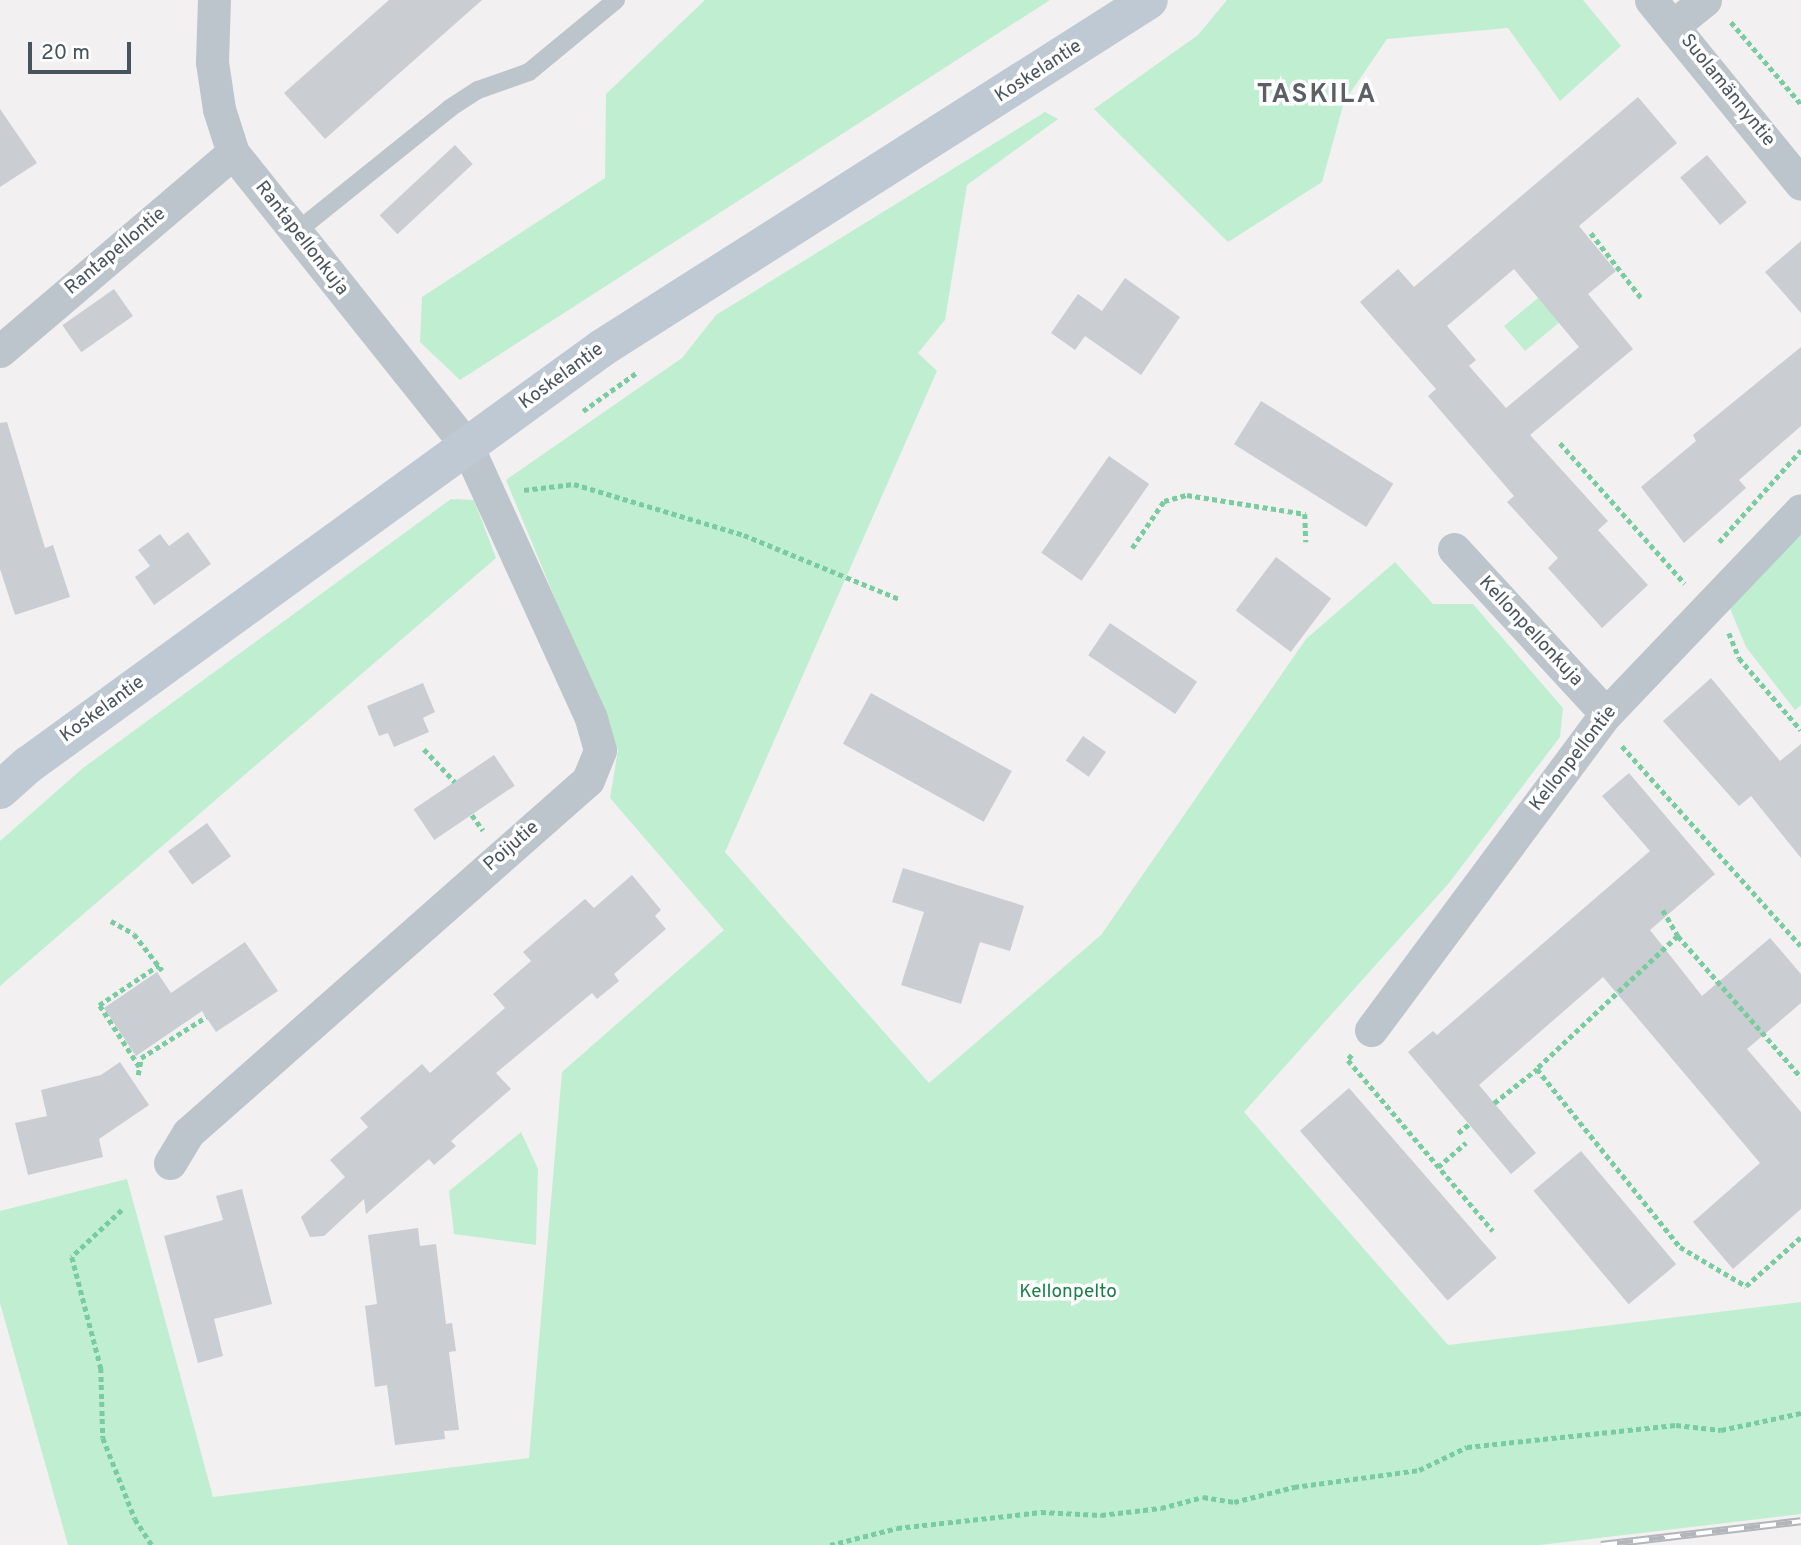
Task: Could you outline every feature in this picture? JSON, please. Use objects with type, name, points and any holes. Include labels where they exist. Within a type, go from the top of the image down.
[{"type":"main road","name":"Koskelantie","points":[[0,790],[28,765],[602,348],[1149,0]]},
{"type":"street","name":"Rantapellonkuja","points":[[214,0],[212,62],[219,109],[233,153],[467,446]]},
{"type":"street","name":"Suolamännyntie","points":[[1651,0],[1801,184]]},
{"type":"street","points":[[1674,25],[1717,10]]},
{"type":"street","name":"Rantapellontie","points":[[5,341],[233,153]]},
{"type":"street","name":"Poijutie","points":[[170,1163],[188,1133],[588,780],[597,766],[598,734],[467,446]]},
{"type":"street","name":"Kellonpellontie","points":[[1371,1030],[1604,717],[1801,510]]},
{"type":"street","name":"Kellonpellonkuja","points":[[1454,550],[1604,717]]},
{"type":"lane","points":[[296,232],[450,108],[478,90],[529,72],[616,0]]},
{"type":"path","points":[[1717,10],[1801,104]]},
{"type":"path","points":[[1591,233],[1642,299]]},
{"type":"path","points":[[1560,443],[1683,582],[1710,604],[1739,658],[1801,730]]},
{"type":"path","points":[[1710,552],[1801,450]]},
{"type":"path","points":[[493,500],[531,488],[574,484],[744,536],[899,599]]},
{"type":"path","points":[[1132,548],[1164,501],[1187,495],[1305,514],[1306,542]]},
{"type":"path","points":[[1683,582],[1692,572]]},
{"type":"path","points":[[1604,717],[1801,946]]},
{"type":"path","points":[[424,749],[455,782]]},
{"type":"path","points":[[1663,911],[1678,936],[1801,1077]]},
{"type":"path","points":[[111,921],[134,934],[160,967],[99,1005],[139,1067]]},
{"type":"path","points":[[1494,1103],[1536,1069],[1678,936]]},
{"type":"path","points":[[138,1075],[141,1058],[206,1017]]},
{"type":"path","points":[[1371,1030],[1348,1060],[1493,1231]]},
{"type":"path","points":[[1536,1069],[1680,1247],[1746,1286],[1801,1237]]},
{"type":"path","points":[[1458,1133],[1469,1124]]},
{"type":"path","points":[[1438,1167],[1466,1143]]},
{"type":"path","points":[[122,1210],[72,1257],[101,1368],[103,1438],[135,1518],[152,1545]]},
{"type":"path","points":[[830,1545],[897,1528],[1041,1512],[1101,1515],[1161,1508],[1203,1497],[1234,1502],[1294,1488],[1419,1470],[1467,1447],[1676,1425],[1721,1430],[1801,1413]]},
{"type":"green space","points":[[705,0],[1050,0],[460,380],[420,342],[422,297],[605,178],[606,94]]},
{"type":"green space","points":[[1227,0],[1583,0],[1621,46],[1560,101],[1508,28],[1387,39],[1344,102],[1322,182],[1228,242],[1094,109],[1198,35]]},
{"type":"green space","name":"Kellonpelto","points":[[1045,112],[1058,119],[967,185],[945,320],[918,353],[937,371],[725,852],[929,1083],[1101,935],[1306,639],[1395,562],[1433,604],[1473,604],[1563,708],[1560,737],[1449,883],[1244,1112],[1448,1345],[1801,1302],[1801,1514],[1540,1545],[68,1545],[0,1303],[0,1211],[127,1179],[213,1497],[529,1458],[562,1072],[724,930],[610,798],[618,750],[506,480],[682,358],[716,315]]},
{"type":"green space","points":[[1538,298],[1568,315],[1525,351],[1504,326]]},
{"type":"green space","points":[[451,499],[474,500],[496,558],[0,986],[0,841],[83,768]]},
{"type":"green space","points":[[1801,528],[1801,705],[1795,710],[1746,647],[1729,606]]},
{"type":"green space","points":[[521,1132],[538,1169],[536,1245],[454,1234],[449,1191]]},
{"type":"building","points":[[389,0],[482,0],[325,139],[284,93]]},
{"type":"building","points":[[1638,97],[1677,143],[1579,226],[1616,271],[1588,294],[1633,349],[1530,435],[1608,521],[1598,530],[1648,585],[1602,628],[1548,568],[1558,558],[1507,502],[1514,496],[1428,396],[1436,389],[1360,302],[1398,269],[1414,287]],"holes":[[[1514,269],[1579,347],[1506,408],[1469,366],[1476,360],[1447,326]]]},
{"type":"building","points":[[0,109],[37,163],[0,187]]},
{"type":"building","points":[[455,145],[473,164],[397,234],[380,215]]},
{"type":"building","points":[[1707,155],[1747,202],[1720,225],[1680,177]]},
{"type":"building","points":[[1801,241],[1801,313],[1765,272]]},
{"type":"building","points":[[1125,278],[1180,317],[1141,375],[1085,336],[1075,350],[1051,333],[1078,294],[1102,311]]},
{"type":"building","points":[[114,289],[133,316],[81,352],[62,325]]},
{"type":"building","points":[[1801,347],[1801,426],[1739,480],[1746,488],[1684,543],[1641,487],[1696,441],[1693,435]]},
{"type":"building","points":[[1261,401],[1393,484],[1366,527],[1234,444]]},
{"type":"building","points":[[7,422],[45,548],[53,545],[70,597],[15,615],[0,569],[0,423]]},
{"type":"building","points":[[1109,456],[1149,484],[1081,581],[1041,553]]},
{"type":"building","points":[[188,532],[211,564],[154,605],[135,577],[150,566],[138,550],[160,534],[169,546]]},
{"type":"building","points":[[1276,557],[1331,599],[1291,652],[1236,611]]},
{"type":"building","points":[[1110,623],[1197,682],[1175,714],[1088,655]]},
{"type":"building","points":[[1711,678],[1780,761],[1801,744],[1801,858],[1751,796],[1739,806],[1663,721]]},
{"type":"building","points":[[423,683],[435,712],[423,718],[429,732],[394,747],[388,733],[379,736],[367,706]]},
{"type":"building","points":[[871,693],[1012,771],[984,822],[843,744]]},
{"type":"building","points":[[1083,736],[1106,752],[1089,777],[1066,761]]},
{"type":"building","points":[[494,755],[515,786],[434,840],[414,809]]},
{"type":"building","points":[[1629,773],[1715,874],[1650,930],[1702,996],[1770,938],[1801,974],[1801,1003],[1747,1049],[1801,1112],[1801,1209],[1733,1269],[1693,1222],[1760,1163],[1603,977],[1479,1085],[1536,1153],[1511,1174],[1408,1052],[1433,1031],[1437,1035],[1650,851],[1602,796]]},
{"type":"building","points":[[207,823],[231,856],[192,884],[168,851]]},
{"type":"building","points":[[903,868],[1024,906],[1010,951],[980,942],[961,1004],[901,985],[924,912],[892,902]]},
{"type":"building","points":[[632,875],[661,910],[655,916],[666,929],[614,974],[619,981],[597,999],[592,993],[496,1073],[511,1089],[451,1141],[456,1146],[434,1165],[429,1159],[366,1214],[364,1199],[324,1236],[310,1237],[301,1217],[345,1177],[330,1160],[368,1127],[360,1118],[422,1064],[430,1073],[505,1008],[493,994],[531,961],[523,952],[585,899],[594,908]]},
{"type":"building","points":[[245,942],[278,991],[216,1032],[202,1011],[136,1056],[104,1008],[157,972],[171,993]]},
{"type":"building","points":[[120,1062],[149,1105],[99,1139],[103,1157],[28,1175],[15,1123],[47,1116],[41,1090],[101,1075]]},
{"type":"building","points":[[1349,1088],[1497,1258],[1448,1300],[1300,1131]]},
{"type":"building","points":[[1581,1151],[1676,1264],[1629,1304],[1534,1191]]},
{"type":"building","points":[[242,1189],[272,1304],[214,1319],[223,1356],[198,1363],[164,1236],[223,1220],[216,1196]]},
{"type":"building","points":[[418,1228],[420,1246],[436,1244],[446,1324],[452,1323],[456,1351],[449,1352],[459,1430],[444,1431],[445,1439],[395,1445],[387,1385],[375,1387],[365,1306],[377,1304],[368,1235]]},
{"type":"railway","points":[[1601,1545],[1801,1521]]},
{"type":"district","name":"TASKILA","points":[[1317,96]]}]
